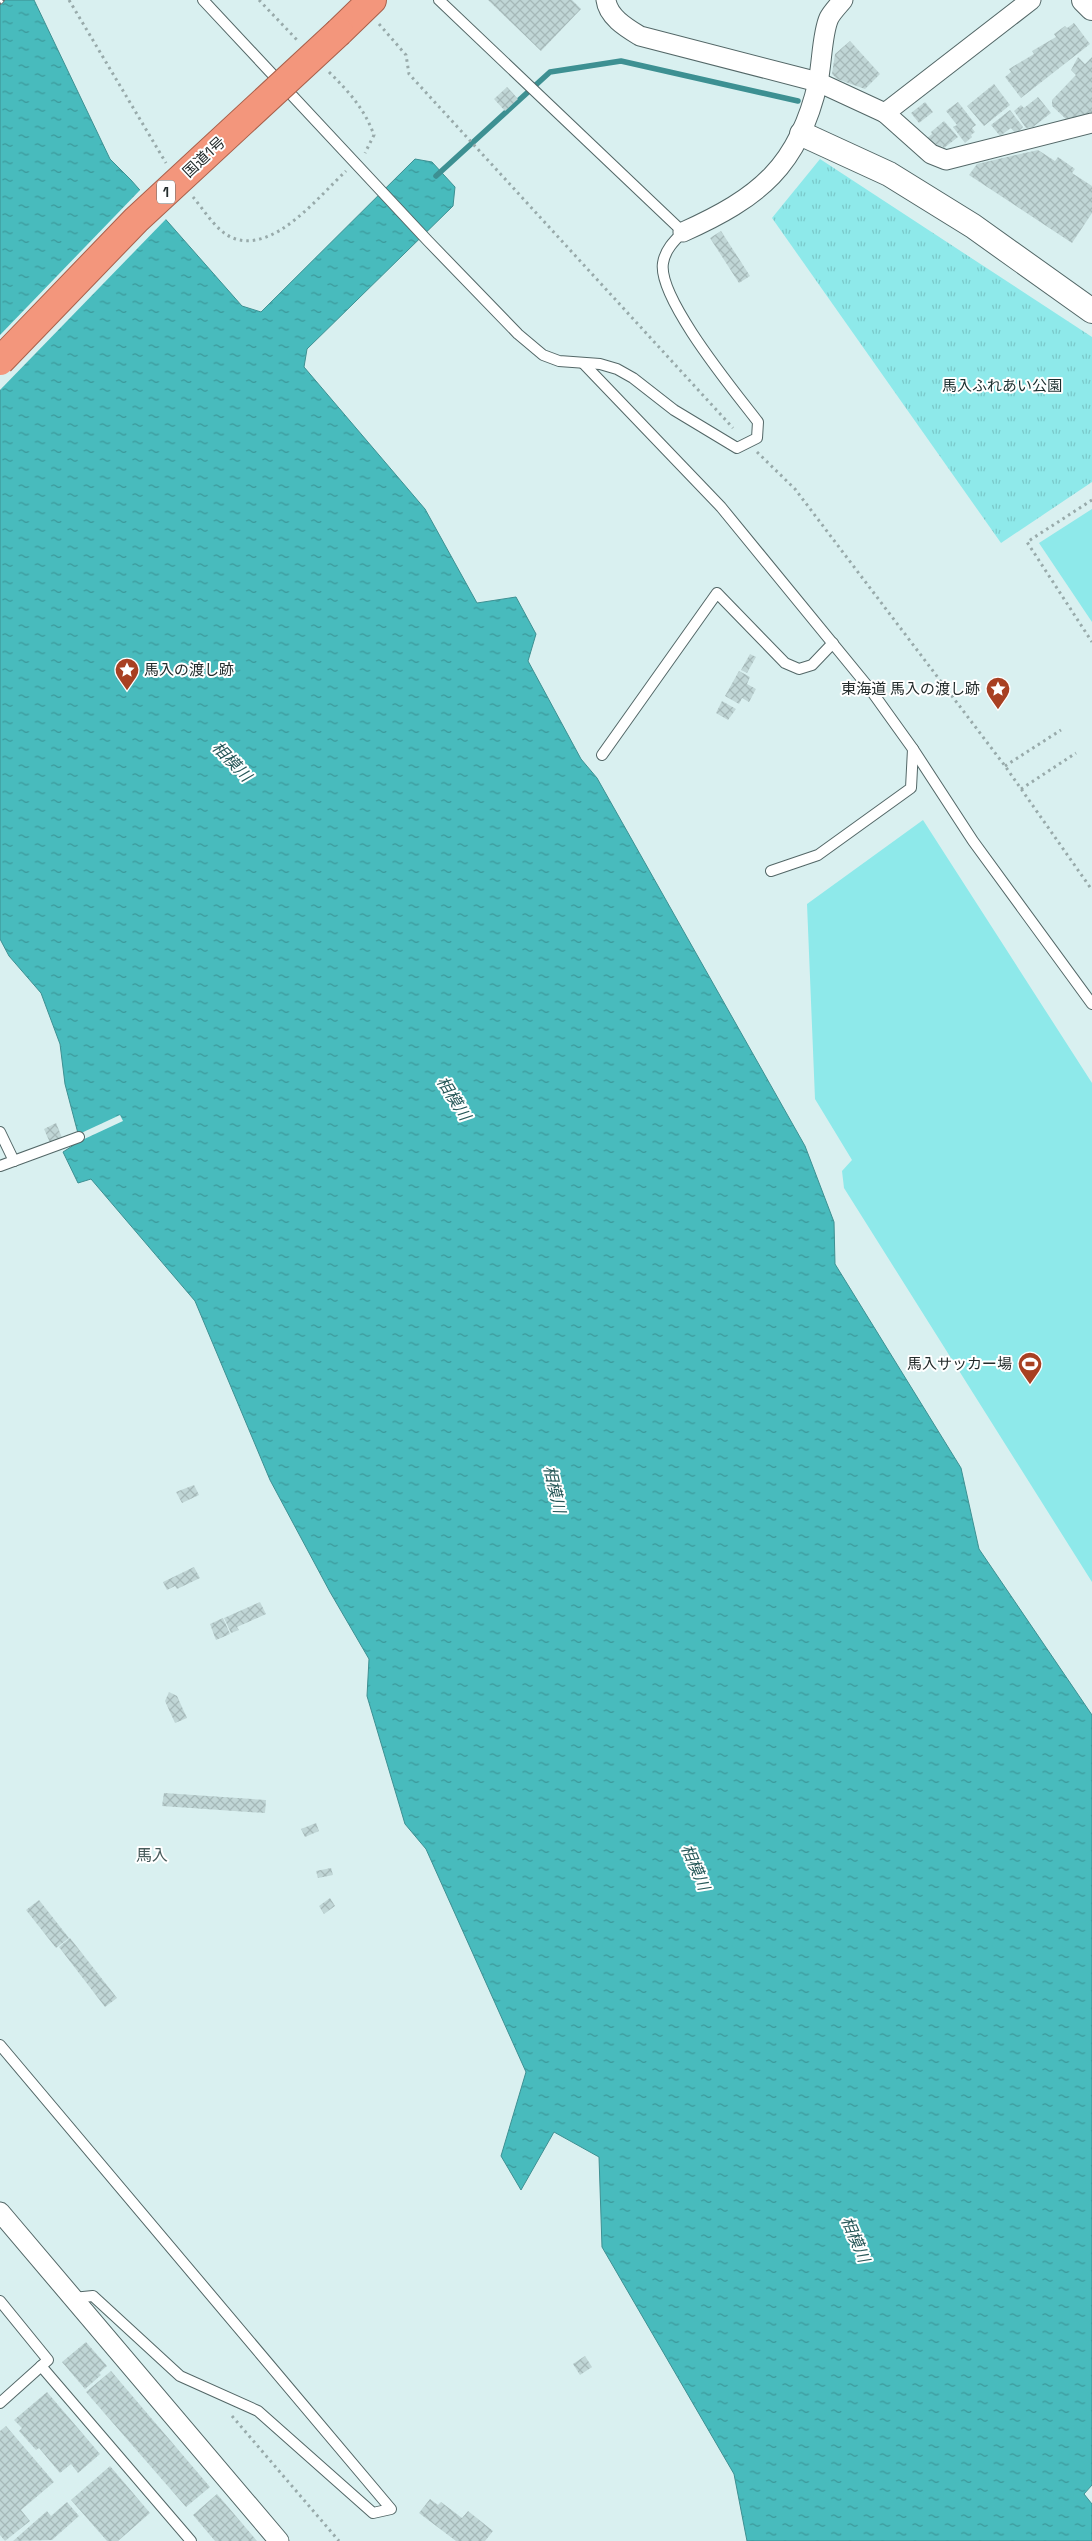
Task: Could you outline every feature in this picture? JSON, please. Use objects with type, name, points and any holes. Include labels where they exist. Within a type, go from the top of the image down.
[{"type":"highway","name":"国道1号","points":[[0,361],[136,220],[339,32],[375,11]]},
{"type":"street","points":[[606,0],[606,7],[624,27],[640,36],[818,82],[885,113],[931,154],[946,160],[1092,123]]},
{"type":"street","points":[[683,232],[715,218],[764,185],[792,153],[802,134],[818,82],[829,18],[843,0]]},
{"type":"street","points":[[885,113],[1031,0]]},
{"type":"street","points":[[1084,0],[1092,8]]},
{"type":"street","points":[[802,134],[889,174],[972,226],[1081,305],[1092,310]]},
{"type":"street","points":[[0,2212],[280,2541]]},
{"type":"lane","points":[[203,0],[428,241],[518,334],[543,355],[559,361],[600,364],[617,369],[633,378],[674,410],[737,448],[757,438],[758,422],[692,331],[664,282],[663,262],[670,245],[683,232],[439,0]]},
{"type":"lane","points":[[583,363],[721,507],[870,689],[914,749],[973,840],[1092,1004]]},
{"type":"lane","points":[[602,755],[717,593],[785,663],[799,669],[812,665],[833,643]]},
{"type":"lane","points":[[771,871],[818,855],[911,788],[914,749]]},
{"type":"lane","points":[[0,1132],[14,1161]]},
{"type":"lane","points":[[0,1166],[80,1137]]},
{"type":"lane","points":[[0,2045],[391,2509],[373,2513],[258,2411],[180,2376],[93,2296],[73,2298]]},
{"type":"lane","points":[[0,2301],[48,2360],[0,2403]]},
{"type":"lane","points":[[41,2366],[191,2541]]},
{"type":"path","points":[[259,0],[304,47]]},
{"type":"path","points":[[375,11],[406,54],[409,74],[748,444],[795,489],[1005,766],[1092,890]]},
{"type":"path","points":[[325,68],[355,98],[367,117],[374,135],[368,150],[355,163]]},
{"type":"path","points":[[1092,500],[1027,542],[1092,642]]},
{"type":"path","points":[[1005,766],[1061,730]]},
{"type":"path","points":[[1021,789],[1076,753]]},
{"type":"path","points":[[209,2389],[339,2541]]},
{"type":"green space","name":"馬入ふれあい公園","points":[[820,159],[1092,337],[1092,482],[1001,543],[772,218]]},
{"type":"green space","points":[[1092,509],[1092,622],[1039,543]]},
{"type":"green space","name":"馬入サッカー場","points":[[923,820],[1092,1083],[1092,1582],[844,1188],[842,1171],[852,1160],[815,1099],[807,904]]},
{"type":"water","name":"相模川","points":[[0,0],[34,0],[110,159],[131,180],[242,306],[261,312],[415,159],[432,162],[455,187],[453,206],[307,349],[304,367],[425,509],[477,603],[516,597],[536,634],[528,661],[581,759],[597,778],[805,1146],[834,1222],[835,1264],[961,1468],[979,1549],[1092,1715],[1092,2485],[1084,2494],[1092,2504],[1092,2541],[747,2541],[734,2474],[602,2247],[599,2157],[554,2132],[521,2190],[501,2156],[526,2072],[426,1849],[405,1824],[367,1696],[369,1659],[330,1592],[270,1480],[195,1301],[91,1179],[78,1183],[63,1152],[80,1141],[65,1084],[60,1044],[41,993],[9,956],[0,939]]},
{"type":"pier","points":[[142,188],[168,217],[0,390],[0,335]]},
{"type":"pier","points":[[120,1115],[123,1121],[80,1141],[79,1134]]},
{"type":"building","points":[[488,0],[572,0],[581,9],[541,51]]},
{"type":"building","points":[[1074,23],[1090,44],[1021,98],[1005,77],[1011,72],[1009,69],[1034,54],[1032,51],[1056,37],[1054,34],[1065,26],[1067,28]]},
{"type":"building","points":[[850,41],[880,74],[865,89],[837,79],[832,74],[835,54]]},
{"type":"building","points":[[1078,57],[1085,64],[1092,57],[1092,113],[1066,119],[1052,106],[1052,100],[1076,75],[1071,70]]},
{"type":"building","points":[[994,84],[1010,105],[984,126],[967,106]]},
{"type":"building","points":[[507,87],[518,99],[505,111],[494,99]]},
{"type":"building","points":[[1038,97],[1051,113],[1033,127],[1026,128],[1014,111],[1021,105],[1024,108]]},
{"type":"building","points":[[925,102],[933,112],[919,123],[911,113]]},
{"type":"building","points":[[958,102],[976,125],[972,128],[975,132],[971,135],[972,137],[965,143],[953,127],[957,125],[946,111]]},
{"type":"building","points":[[1010,110],[1023,127],[1016,134],[1011,128],[1000,136],[991,125]]},
{"type":"building","points":[[944,121],[958,137],[944,148],[942,146],[936,151],[926,139]]},
{"type":"building","points":[[1038,150],[1055,161],[1058,157],[1075,169],[1072,173],[1092,186],[1092,213],[1072,243],[969,175],[977,164]]},
{"type":"building","points":[[721,231],[750,276],[739,283],[710,238]]},
{"type":"building","points":[[750,654],[756,657],[747,673],[741,670]]},
{"type":"building","points":[[739,671],[750,677],[747,684],[756,689],[749,702],[742,698],[739,704],[725,696]]},
{"type":"building","points":[[722,701],[736,709],[728,720],[716,713]]},
{"type":"building","points":[[56,1123],[63,1140],[51,1145],[44,1129]]},
{"type":"building","points":[[194,1485],[199,1495],[182,1503],[176,1492]]},
{"type":"building","points":[[194,1567],[200,1578],[177,1589],[175,1586],[167,1590],[163,1582]]},
{"type":"building","points":[[260,1602],[266,1614],[237,1627],[239,1630],[231,1633],[224,1618]]},
{"type":"building","points":[[223,1618],[230,1634],[216,1640],[210,1624]]},
{"type":"building","points":[[169,1692],[177,1696],[187,1718],[175,1723],[165,1701]]},
{"type":"building","points":[[164,1793],[266,1800],[265,1813],[162,1806]]},
{"type":"building","points":[[316,1823],[319,1831],[305,1837],[301,1829]]},
{"type":"building","points":[[331,1868],[333,1875],[318,1878],[316,1871]]},
{"type":"building","points":[[330,1898],[335,1906],[324,1914],[319,1906]]},
{"type":"building","points":[[39,1900],[69,1938],[56,1948],[26,1910]]},
{"type":"building","points":[[70,1938],[117,1998],[105,2007],[59,1947]]},
{"type":"building","points":[[86,2342],[107,2366],[99,2373],[101,2375],[85,2389],[62,2362]]},
{"type":"building","points":[[585,2356],[592,2367],[580,2375],[573,2364]]},
{"type":"building","points":[[111,2371],[210,2487],[186,2507],[86,2392]]},
{"type":"building","points":[[47,2392],[100,2454],[78,2473],[71,2464],[60,2473],[39,2448],[36,2450],[19,2431],[22,2428],[14,2420]]},
{"type":"building","points":[[6,2426],[54,2482],[21,2510],[30,2521],[5,2541],[0,2535],[0,2431]]},
{"type":"building","points":[[110,2466],[150,2513],[118,2541],[107,2541],[71,2500]]},
{"type":"building","points":[[217,2494],[257,2541],[215,2541],[193,2515]]},
{"type":"building","points":[[430,2499],[438,2505],[441,2502],[462,2518],[468,2511],[493,2531],[485,2541],[456,2541],[419,2513]]},
{"type":"building","points":[[67,2502],[79,2516],[52,2540],[13,2541],[47,2511],[51,2516]]},
{"type":"waterway","points":[[436,176],[550,72],[621,61],[798,101]]},
{"type":"place","name":"馬入の渡し跡","points":[[127,691]]},
{"type":"place","name":"東海道 馬入の渡し跡","points":[[998,710]]},
{"type":"place","name":"馬入サッカー場","points":[[1030,1385]]},
{"type":"district","name":"馬入","points":[[152,1855]]}]
